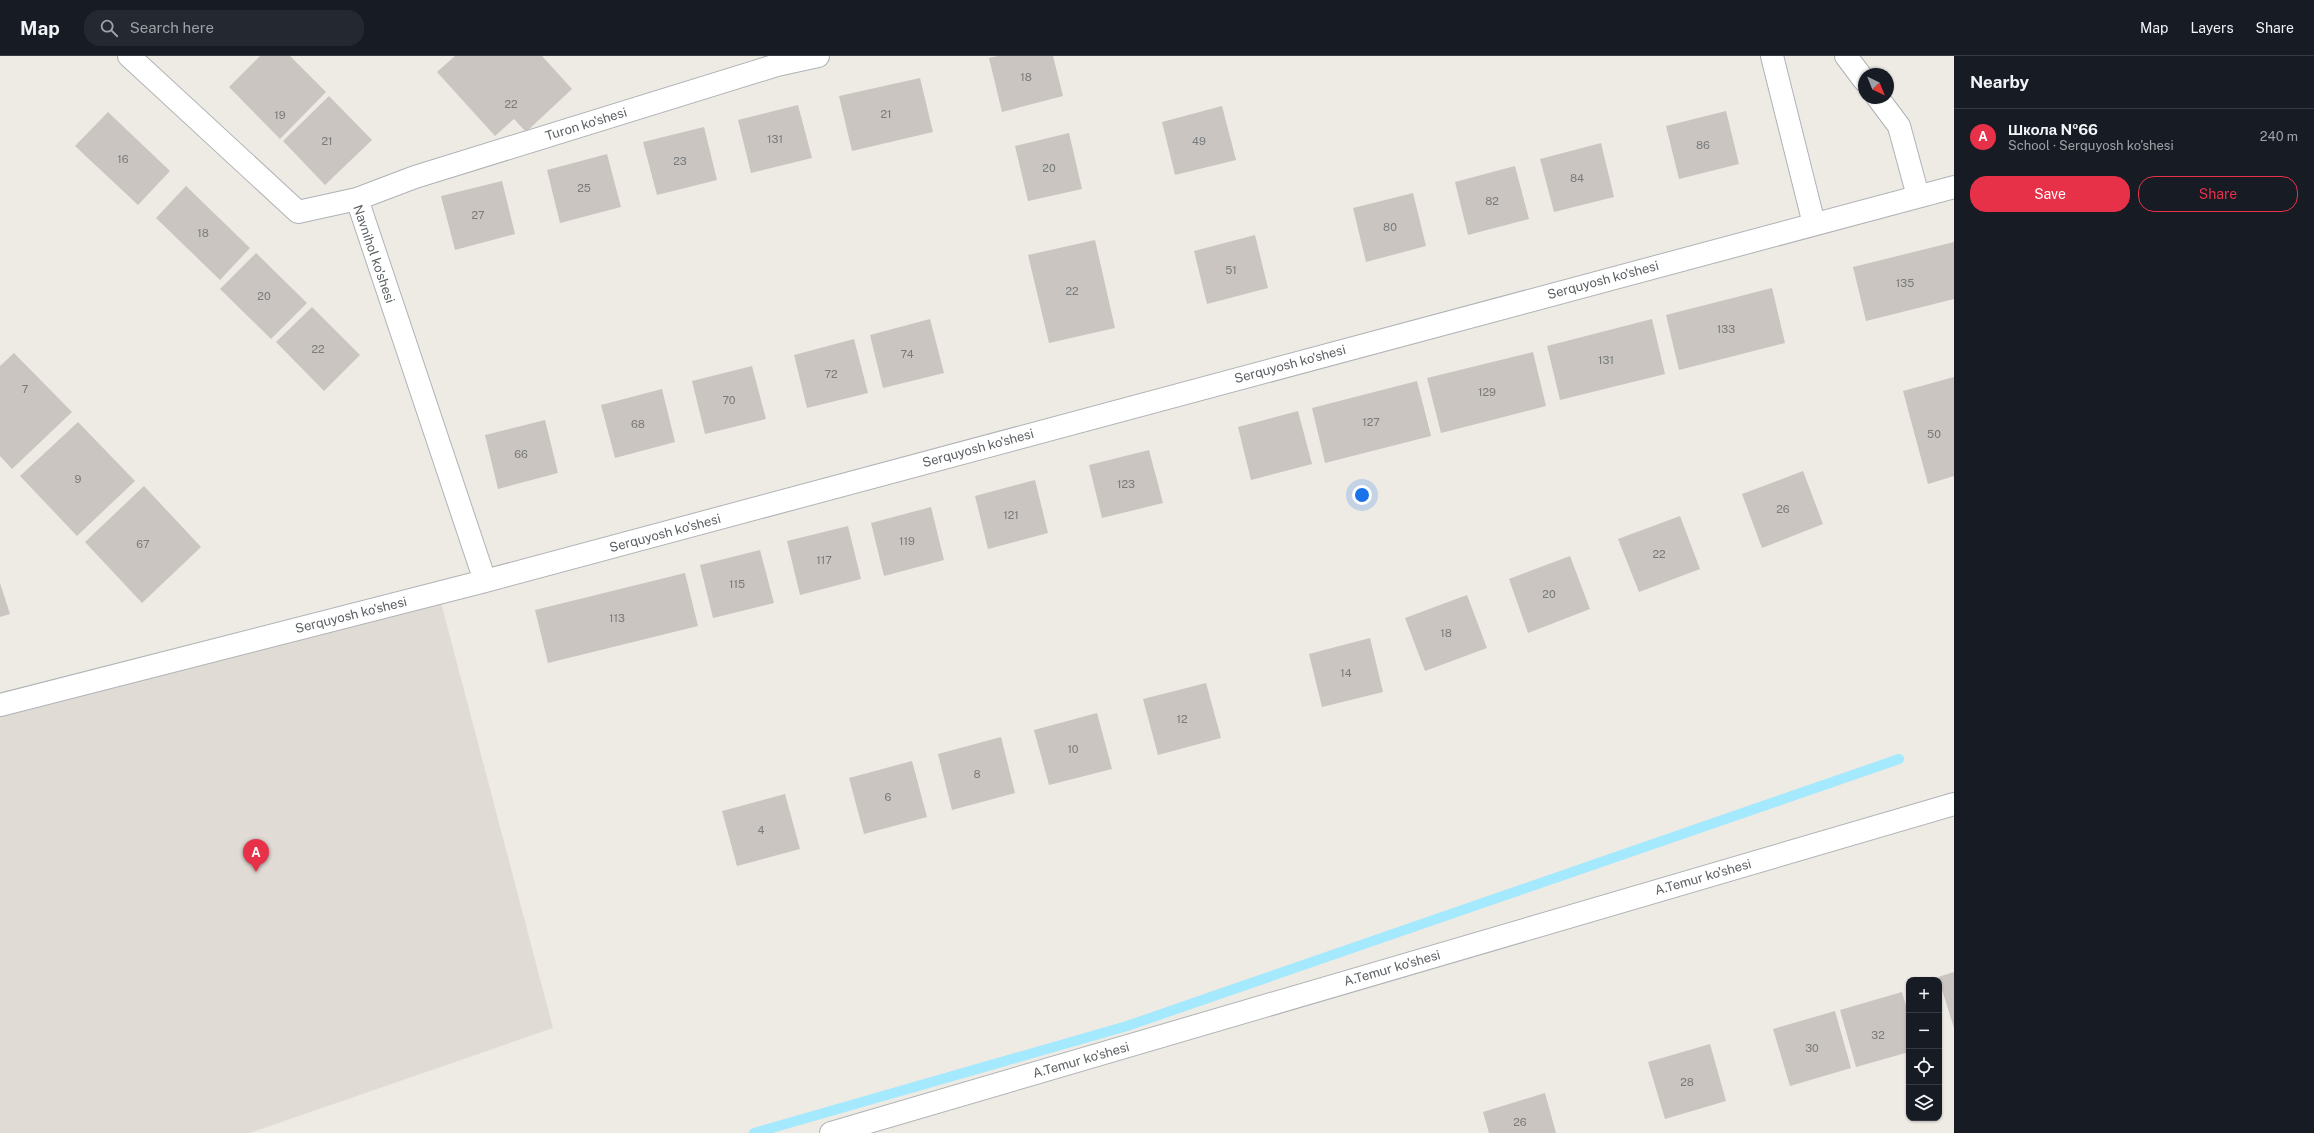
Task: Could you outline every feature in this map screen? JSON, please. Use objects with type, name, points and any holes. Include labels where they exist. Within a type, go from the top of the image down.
[{"type":"street","name":"Navnihol ko'shesi","points":[[129,56],[298,212],[357,199],[485,581]]},
{"type":"street","name":"Turon ko'shesi","points":[[357,199],[415,177],[460,163],[777,65],[818,56]]},
{"type":"street","points":[[1772,56],[1814,224]]},
{"type":"street","points":[[1846,56],[1858,72]]},
{"type":"street","points":[[1882,104],[1899,126],[1918,196]]},
{"type":"street","name":"Serquyosh ko'shesi","points":[[0,705],[485,581],[1954,187]]},
{"type":"street","name":"A.Temur ko'shesi","points":[[831,1133],[1954,804]]},
{"type":"shaded area","points":[[439,595],[553,1028],[250,1133],[0,1133],[0,715]]},
{"type":"building","points":[[260,56],[290,56],[326,92],[280,139],[229,87]]},
{"type":"building","points":[[455,56],[542,56],[572,89],[526,132],[514,119],[495,136],[437,72]]},
{"type":"building","points":[[998,56],[1053,56],[1063,96],[1002,112],[989,58]]},
{"type":"building","points":[[920,78],[933,132],[852,151],[839,96]]},
{"type":"building","points":[[329,96],[372,140],[325,185],[283,141]]},
{"type":"building","points":[[798,105],[812,158],[751,173],[738,120]]},
{"type":"building","points":[[1222,106],[1236,160],[1175,175],[1162,122]]},
{"type":"building","points":[[1726,111],[1739,164],[1679,179],[1666,126]]},
{"type":"building","points":[[108,112],[170,171],[138,205],[75,146]]},
{"type":"building","points":[[704,127],[717,180],[657,195],[643,142]]},
{"type":"building","points":[[1069,133],[1082,189],[1028,201],[1015,146]]},
{"type":"building","points":[[1601,143],[1614,197],[1554,212],[1540,159]]},
{"type":"building","points":[[607,154],[621,207],[560,223],[547,170]]},
{"type":"building","points":[[1515,166],[1529,219],[1468,235],[1455,182]]},
{"type":"building","points":[[502,181],[515,234],[455,250],[441,196]]},
{"type":"building","points":[[186,186],[250,248],[220,280],[156,218]]},
{"type":"building","points":[[1413,193],[1426,246],[1366,262],[1353,208]]},
{"type":"building","points":[[1255,235],[1268,288],[1207,304],[1194,251]]},
{"type":"building","points":[[1095,240],[1115,328],[1049,343],[1028,255]]},
{"type":"building","points":[[1954,242],[1954,299],[1866,321],[1853,267]]},
{"type":"building","points":[[256,253],[307,303],[271,339],[220,289]]},
{"type":"building","points":[[1772,288],[1785,343],[1679,370],[1666,315]]},
{"type":"building","points":[[312,307],[360,355],[324,391],[276,342]]},
{"type":"building","points":[[930,319],[944,373],[883,388],[870,335]]},
{"type":"building","points":[[1652,319],[1665,374],[1560,400],[1547,346]]},
{"type":"building","points":[[854,339],[868,393],[807,408],[794,355]]},
{"type":"building","points":[[1533,352],[1546,406],[1441,433],[1427,378]]},
{"type":"building","points":[[14,353],[72,412],[12,469],[0,456],[0,366]]},
{"type":"building","points":[[752,366],[766,419],[705,434],[692,381]]},
{"type":"building","points":[[1954,377],[1954,476],[1928,484],[1903,391]]},
{"type":"building","points":[[1417,381],[1431,436],[1325,463],[1312,408]]},
{"type":"building","points":[[662,389],[675,442],[615,458],[601,405]]},
{"type":"building","points":[[1298,411],[1312,464],[1251,480],[1238,427]]},
{"type":"building","points":[[545,420],[558,473],[498,489],[485,435]]},
{"type":"building","points":[[78,422],[135,481],[77,536],[20,476]]},
{"type":"building","points":[[1149,450],[1163,503],[1102,518],[1089,465]]},
{"type":"building","points":[[1803,471],[1823,524],[1762,548],[1742,494]]},
{"type":"building","points":[[1035,480],[1048,533],[988,549],[975,496]]},
{"type":"building","points":[[144,486],[201,547],[142,603],[85,542]]},
{"type":"building","points":[[931,507],[944,560],[884,576],[871,523]]},
{"type":"building","points":[[1680,516],[1700,569],[1639,592],[1618,539]]},
{"type":"building","points":[[848,526],[861,579],[800,595],[787,541]]},
{"type":"building","points":[[760,550],[774,603],[713,618],[700,565]]},
{"type":"building","points":[[1570,556],[1590,609],[1528,633],[1509,579]]},
{"type":"building","points":[[685,573],[698,626],[548,663],[535,610]]},
{"type":"building","points":[[0,583],[10,614],[0,617]]},
{"type":"building","points":[[1467,595],[1487,648],[1425,671],[1405,618]]},
{"type":"building","points":[[1370,638],[1383,692],[1322,707],[1309,654]]},
{"type":"building","points":[[1206,683],[1221,738],[1158,755],[1143,699]]},
{"type":"building","points":[[1097,713],[1112,769],[1049,785],[1034,730]]},
{"type":"building","points":[[1001,737],[1015,793],[952,810],[938,754]]},
{"type":"building","points":[[912,761],[927,817],[864,834],[849,778]]},
{"type":"building","points":[[785,794],[800,849],[737,866],[722,811]]},
{"type":"building","points":[[1954,972],[1954,1028],[1942,990],[1942,977],[1938,977]]},
{"type":"building","points":[[1902,992],[1906,1006],[1906,1053],[1856,1067],[1840,1010]]},
{"type":"building","points":[[1835,1011],[1851,1068],[1790,1086],[1773,1029]]},
{"type":"building","points":[[1710,1044],[1726,1101],[1665,1119],[1648,1062]]},
{"type":"building","points":[[1545,1093],[1556,1133],[1489,1133],[1483,1112]]},
{"type":"waterway","points":[[754,1133],[1127,1026],[1899,759]]},
{"type":"place","name":"Школа №66","points":[[256,872]]}]
